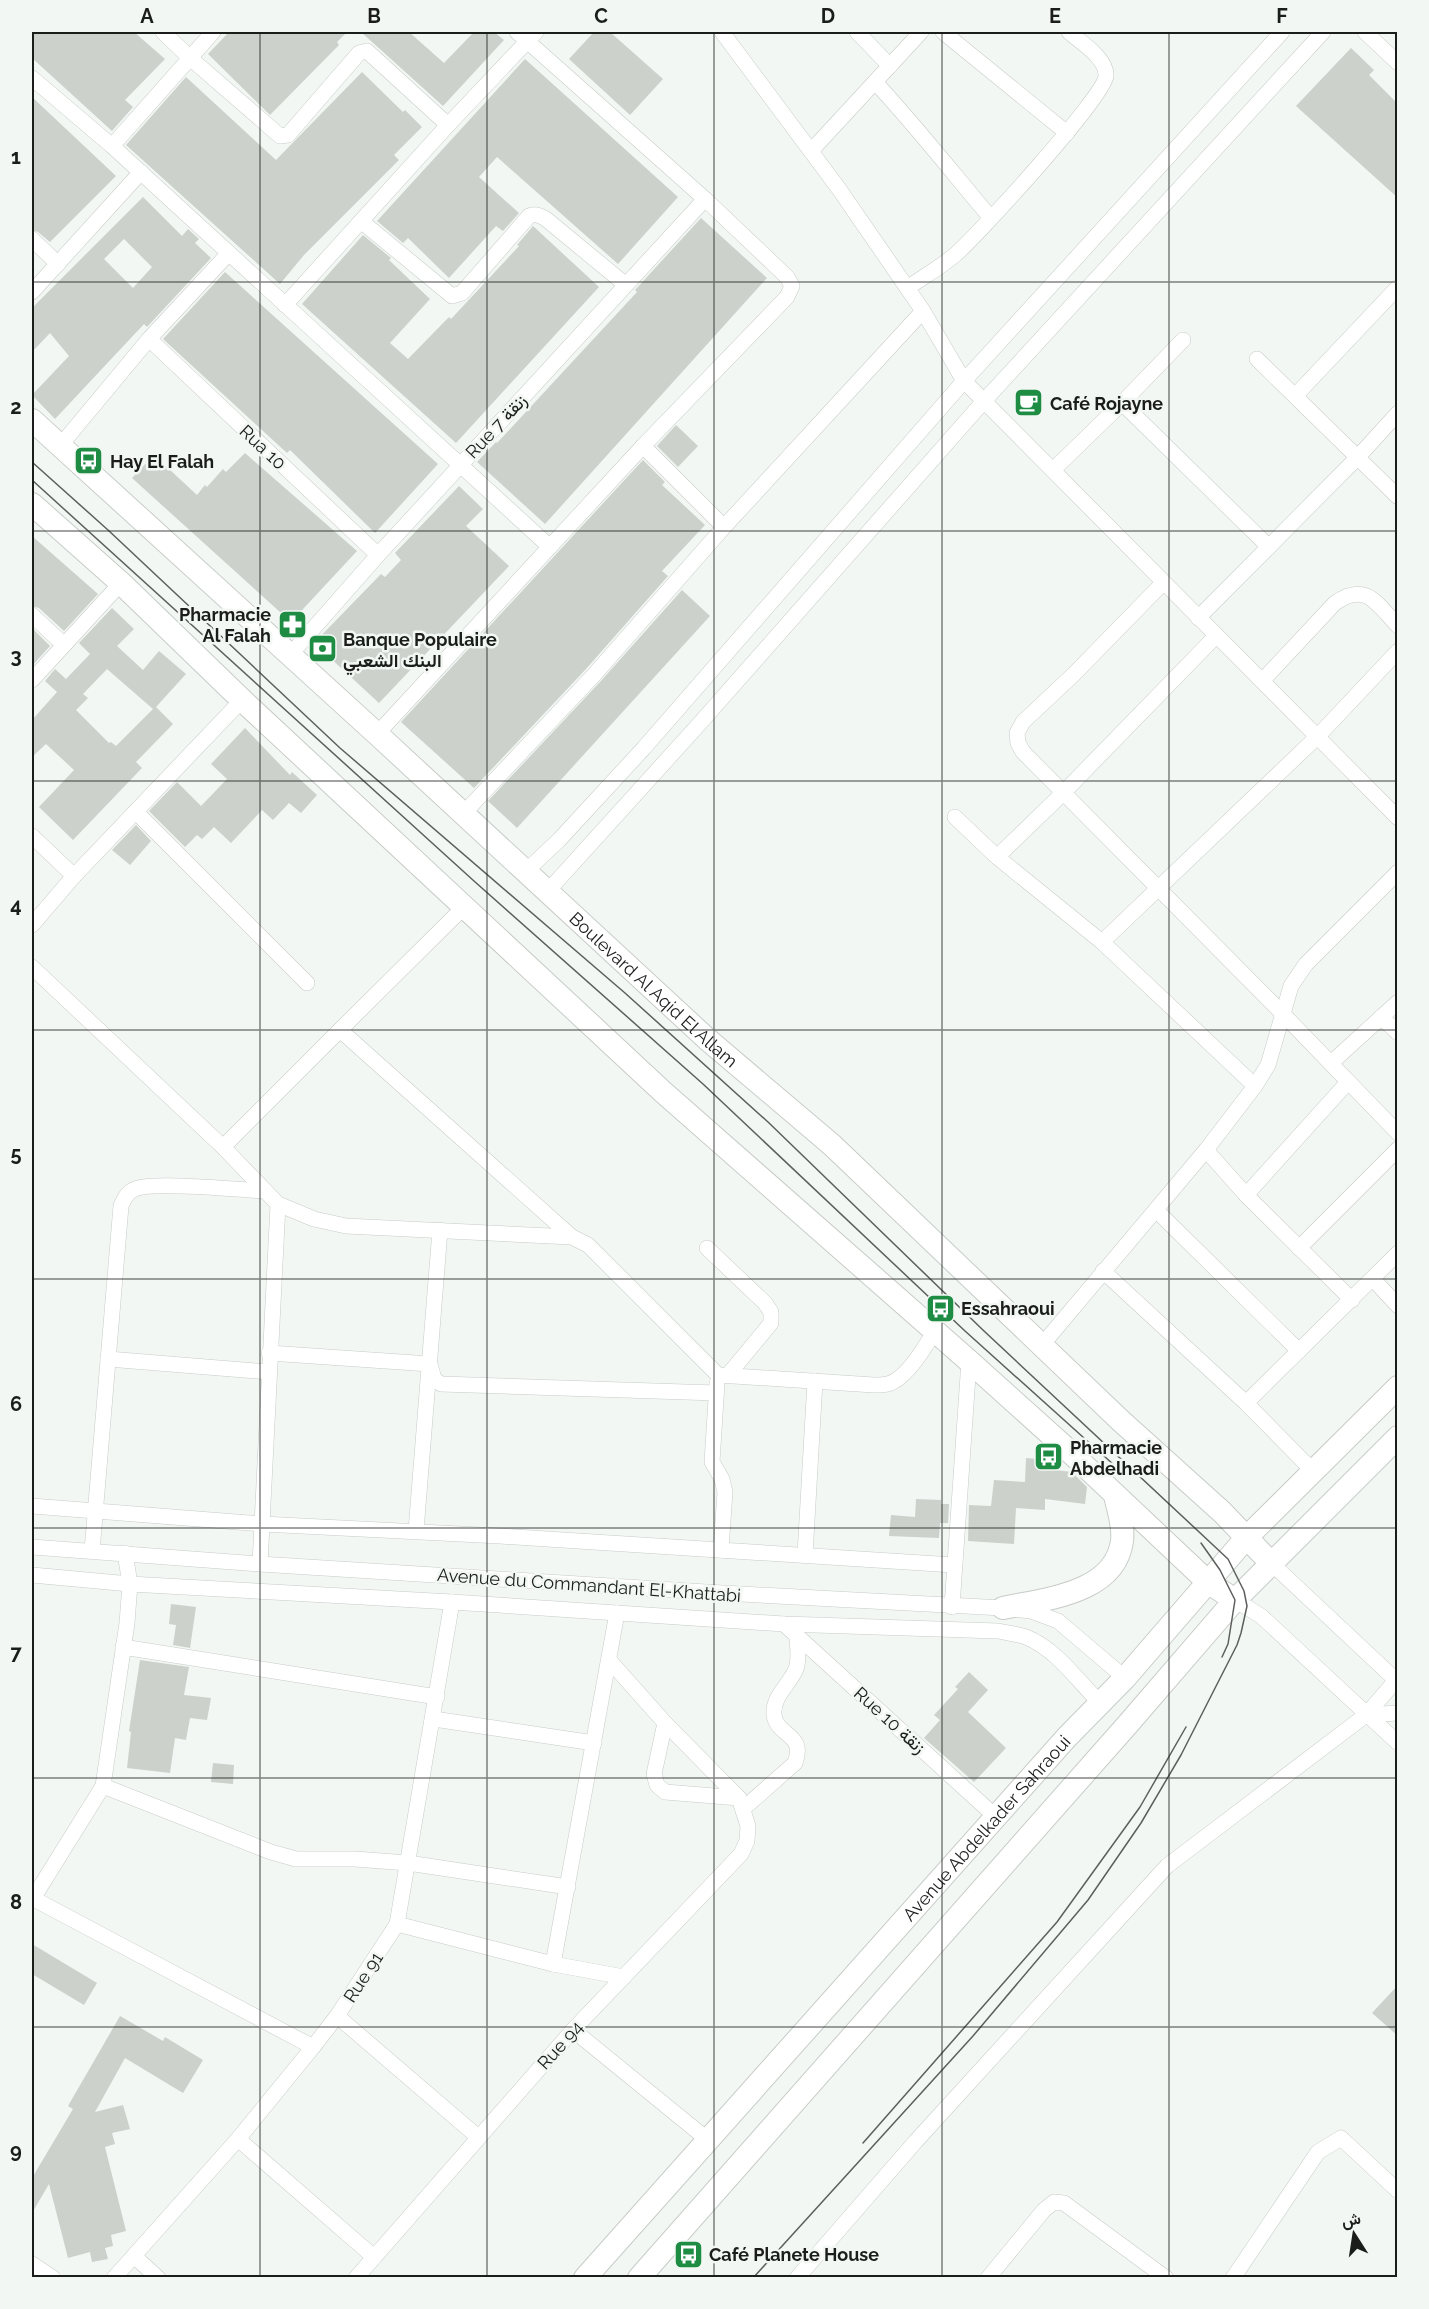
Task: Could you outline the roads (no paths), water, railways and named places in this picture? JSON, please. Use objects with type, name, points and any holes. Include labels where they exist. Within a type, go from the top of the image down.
[{"type":"main road","name":"Boulevard Al Aqid El Allam","points":[[32,420],[377,734],[706,1039],[795,1112],[840,1153],[1247,1537],[1271,1563]]},
{"type":"main road","points":[[32,504],[122,583],[242,700],[663,1092],[969,1361],[1209,1583],[1235,1599]]},
{"type":"main road","name":"Avenue Abdelkader Sahraoui","points":[[585,2277],[996,1816],[1125,1678],[1247,1537],[1398,1388]]},
{"type":"main road","name":"Avenue Abdelkader Sahraoui","points":[[639,2277],[1128,1724],[1235,1599],[1398,1437]]},
{"type":"main road","points":[[1003,1608],[1078,1589],[1099,1580],[1110,1569],[1122,1543],[1122,1528],[1115,1495]]},
{"type":"street","points":[[163,32],[279,136],[288,135],[364,51],[370,52],[448,125]]},
{"type":"street","points":[[112,146],[213,32]]},
{"type":"street","points":[[722,32],[811,151],[923,311],[964,381],[1398,818]]},
{"type":"street","points":[[857,32],[890,66]]},
{"type":"street","points":[[811,151],[921,32]]},
{"type":"street","points":[[943,32],[1067,133]]},
{"type":"street","points":[[907,288],[956,254],[1067,133],[1102,90],[1106,77],[1101,60],[1069,32]]},
{"type":"street","points":[[526,872],[559,840],[643,749],[964,381],[1282,32]]},
{"type":"street","points":[[547,892],[984,401],[1323,32]]},
{"type":"street","points":[[1365,32],[1398,63]]},
{"type":"street","points":[[285,305],[527,35],[705,199],[787,277],[792,286],[787,297],[643,446],[377,734]]},
{"type":"street","points":[[32,78],[141,172],[550,547]]},
{"type":"street","points":[[875,82],[915,125],[990,217]]},
{"type":"street","points":[[32,292],[141,172]]},
{"type":"street","name":"Rue 7 زنقة","points":[[290,655],[378,555],[705,199]]},
{"type":"street","points":[[361,221],[452,296],[462,293],[533,214],[541,215],[626,285]]},
{"type":"street","points":[[32,239],[58,264]]},
{"type":"street","points":[[60,446],[149,339],[229,253]]},
{"type":"street","points":[[1295,396],[1398,287]]},
{"type":"street","points":[[463,814],[593,676],[724,527],[923,311]]},
{"type":"street","name":"Rua 10","points":[[149,339],[378,555]]},
{"type":"street","points":[[1053,470],[1183,340]]},
{"type":"street","points":[[1257,359],[1398,497]]},
{"type":"street","points":[[1122,403],[1269,547]]},
{"type":"street","points":[[1198,618],[1357,458],[1398,413]]},
{"type":"street","points":[[643,446],[724,527]]},
{"type":"street","points":[[32,680],[122,583]]},
{"type":"street","points":[[1163,583],[1074,674],[1023,722],[1017,733],[1018,743],[1023,752],[1398,1133]]},
{"type":"street","points":[[1262,681],[1335,603],[1345,596],[1362,593],[1398,626]]},
{"type":"street","points":[[32,615],[63,644]]},
{"type":"street","points":[[998,856],[1064,793],[1216,636]]},
{"type":"street","points":[[1102,942],[1318,736],[1398,651]]},
{"type":"street","points":[[32,925],[74,876],[242,700]]},
{"type":"street","points":[[136,812],[307,983]]},
{"type":"street","points":[[955,817],[998,856],[1102,942],[1255,1086]]},
{"type":"street","points":[[32,836],[74,876]]},
{"type":"street","points":[[1042,1345],[1206,1150],[1255,1086],[1268,1065],[1291,986],[1306,963],[1398,872]]},
{"type":"street","points":[[223,1147],[465,906]]},
{"type":"street","points":[[32,967],[223,1147],[278,1204],[314,1219],[346,1226],[572,1237]]},
{"type":"street","points":[[1331,1063],[1398,1002]]},
{"type":"street","points":[[1381,1017],[1398,1033]]},
{"type":"street","points":[[340,1030],[572,1237],[588,1245],[723,1375],[874,1385],[889,1384],[902,1376],[926,1347],[934,1330]]},
{"type":"street","points":[[1246,1195],[1348,1082]]},
{"type":"street","points":[[1299,1248],[1398,1149]]},
{"type":"street","points":[[1206,1150],[1246,1195],[1352,1300]]},
{"type":"street","points":[[92,1551],[120,1206],[124,1197],[132,1190],[151,1186],[265,1191]]},
{"type":"street","points":[[260,1564],[278,1204]]},
{"type":"street","points":[[1156,1210],[1299,1351]]},
{"type":"street","points":[[416,1531],[440,1230]]},
{"type":"street","points":[[707,1248],[765,1303],[771,1312],[771,1323],[723,1375],[716,1393],[712,1462],[722,1479],[725,1492],[721,1550]]},
{"type":"street","points":[[1246,1403],[1398,1253]]},
{"type":"street","points":[[1103,1271],[1246,1403],[1313,1471]]},
{"type":"street","points":[[1372,1279],[1398,1306]]},
{"type":"street","points":[[269,1353],[430,1364]]},
{"type":"street","points":[[108,1359],[268,1372]]},
{"type":"street","points":[[952,1607],[969,1361]]},
{"type":"street","points":[[430,1364],[434,1379],[441,1384],[716,1393]]},
{"type":"street","points":[[805,1555],[814,1381]]},
{"type":"street","points":[[32,1506],[262,1524],[416,1531],[954,1565]]},
{"type":"street","name":"Avenue du Commandant El-Khattabi","points":[[32,1547],[260,1564],[1031,1611],[1058,1621],[1125,1678]]},
{"type":"street","points":[[125,1553],[130,1584],[103,1786],[32,1899],[313,2047]]},
{"type":"street","points":[[796,2277],[916,2141],[1167,1866],[1366,1715],[1397,1680],[1271,1563]]},
{"type":"street","name":"Avenue du Commandant El-Khattabi","points":[[32,1575],[130,1584],[784,1624],[998,1631],[1025,1637],[1040,1644],[1100,1703]]},
{"type":"street","points":[[1235,1599],[1261,1616],[1398,1743]]},
{"type":"street","name":"Rue 91","points":[[114,2277],[238,2139],[338,2016],[397,1924],[434,1719],[452,1602]]},
{"type":"street","points":[[553,1964],[617,1613]]},
{"type":"street","name":"Rue 10 زنقة","points":[[784,1624],[996,1816]]},
{"type":"street","points":[[665,1723],[654,1774],[657,1785],[665,1792],[741,1804],[795,1763],[799,1753],[796,1741],[774,1718],[774,1708],[780,1693],[796,1669],[797,1635]]},
{"type":"street","points":[[123,1647],[436,1697]]},
{"type":"street","points":[[609,1660],[741,1804]]},
{"type":"street","points":[[1366,1715],[1398,1713]]},
{"type":"street","points":[[434,1719],[594,1743]]},
{"type":"street","points":[[103,1786],[271,1852],[296,1859],[355,1859],[408,1863],[568,1887]]},
{"type":"street","name":"Rue 94","points":[[356,2277],[573,2030],[741,1854],[747,1841],[748,1826],[741,1804]]},
{"type":"street","points":[[397,1924],[553,1964],[624,1977]]},
{"type":"street","points":[[338,2016],[478,2137]]},
{"type":"street","points":[[573,2030],[708,2140]]},
{"type":"street","points":[[1233,2277],[1318,2152],[1332,2142],[1341,2138],[1398,2191]]},
{"type":"street","points":[[238,2139],[374,2257]]},
{"type":"street","points":[[988,2277],[1044,2210],[1054,2202],[1064,2203],[1166,2277]]},
{"type":"street","points":[[134,2256],[158,2277]]},
{"type":"street","points":[[32,2264],[54,2277]]},
{"type":"tram line","points":[[32,462],[108,530],[340,748],[625,993],[768,1122],[984,1331],[1228,1559],[1244,1591],[1247,1606],[1237,1645],[1181,1755],[1141,1823],[1088,1900],[973,2036],[753,2278]]},
{"type":"tram line","points":[[32,480],[474,881],[703,1084],[965,1331],[1114,1465]]},
{"type":"tram line","points":[[1201,1543],[1220,1570],[1235,1600],[1228,1644],[1222,1657]]},
{"type":"tram line","points":[[863,2143],[1057,1922],[1140,1807],[1186,1727]]},
{"type":"place","name":"Café Rojayne","points":[[1029,403]]},
{"type":"place","name":"Hay El Falah","points":[[89,461]]},
{"type":"place","name":"Pharmacie Al Falah","points":[[292,624]]},
{"type":"place","name":"Banque Populaire البنك الشعبي","points":[[322,649]]},
{"type":"place","name":"Essahraoui","points":[[940,1308]]},
{"type":"place","name":"Pharmacie Abdelhadi","points":[[1049,1457]]},
{"type":"place","name":"Café Planete House","points":[[688,2254]]}]
